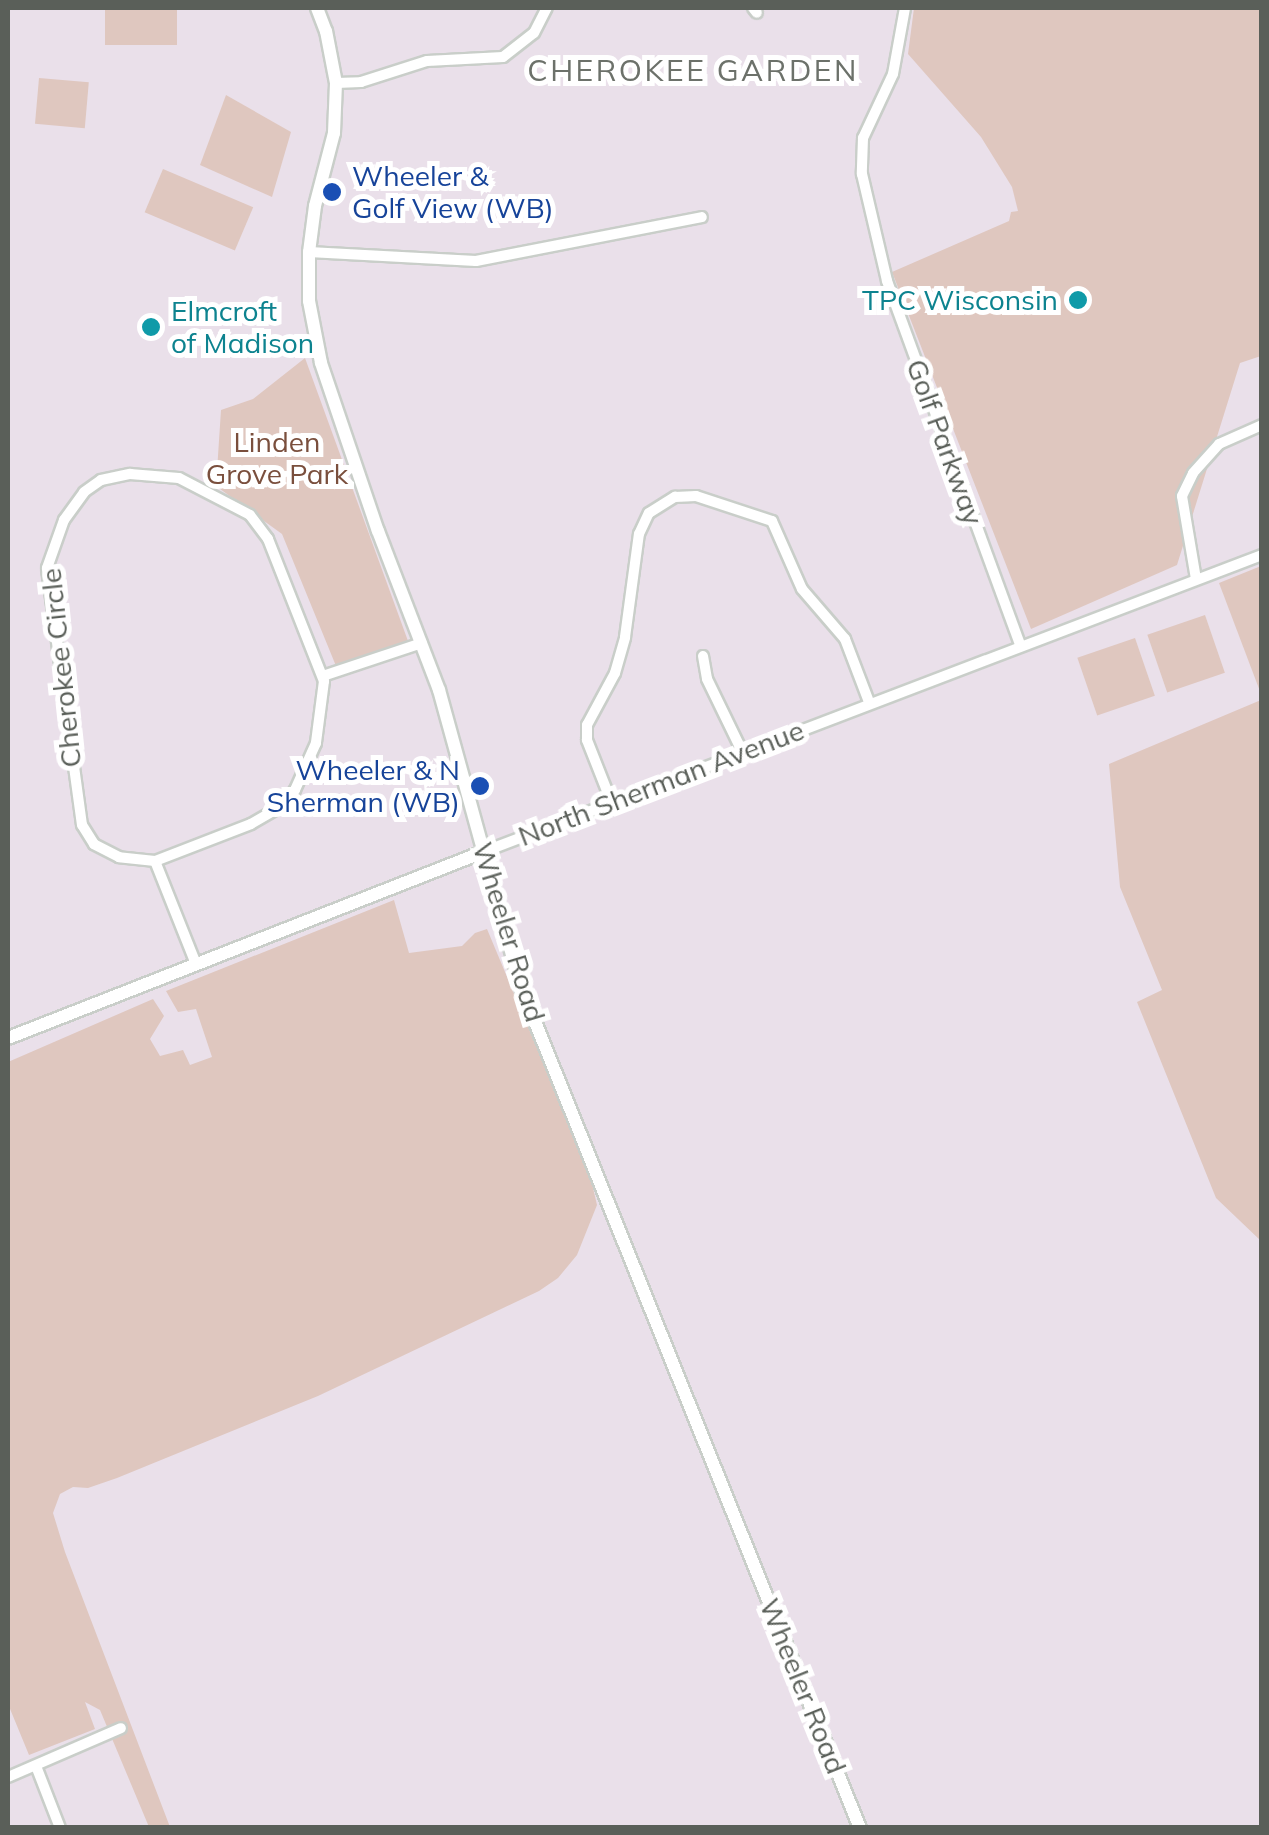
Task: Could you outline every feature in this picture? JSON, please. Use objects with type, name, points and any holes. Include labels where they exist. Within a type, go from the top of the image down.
[{"type":"street","name":"Wheeler Road","points":[[316,8],[326,31],[336,83],[334,134],[309,252],[309,301],[321,364],[422,643],[520,987],[860,1828]]},
{"type":"street","points":[[336,83],[361,82],[426,61],[503,56],[534,34],[547,8]]},
{"type":"street","name":"Golf Parkway","points":[[906,8],[892,74],[863,138],[864,184],[891,294],[1020,645]]},
{"type":"street","points":[[309,252],[476,261],[702,218]]},
{"type":"street","points":[[1196,579],[1182,496],[1193,472],[1219,444],[1262,425]]},
{"type":"street","name":"Cherokee Circle","points":[[159,474],[210,492],[250,514],[268,538],[322,676],[316,743],[296,790],[282,806],[252,824],[154,861],[120,857],[94,844],[76,804],[46,568],[64,520],[84,492],[101,480],[159,474]]},
{"type":"street","points":[[611,801],[586,732],[616,673],[629,619],[639,534],[656,507],[686,494],[764,516],[776,524],[802,588],[840,630],[869,702]]},
{"type":"street","name":"North Sherman Avenue","points":[[8,1038],[611,801],[1262,555]]},
{"type":"street","points":[[322,676],[422,643]]},
{"type":"street","points":[[703,656],[707,679],[742,751]]},
{"type":"street","points":[[154,861],[196,964]]},
{"type":"street","points":[[8,1777],[121,1728]]},
{"type":"street","points":[[36,1766],[60,1828]]},
{"type":"green space","points":[[105,8],[177,8],[177,45],[105,45]]},
{"type":"green space","name":"TPC Wisconsin","points":[[914,8],[1261,8],[1261,356],[1240,363],[1177,565],[1031,629],[892,272],[1009,221],[1011,212],[1018,211],[1012,187],[981,137],[908,54]]},
{"type":"green space","points":[[39,78],[89,82],[85,128],[35,124]]},
{"type":"green space","points":[[226,95],[291,132],[272,197],[200,165]]},
{"type":"green space","points":[[163,169],[253,207],[235,251],[145,212]]},
{"type":"green space","name":"Linden Grove Park","points":[[305,358],[408,641],[336,666],[282,534],[216,486],[221,410],[253,399]]},
{"type":"green space","points":[[1261,566],[1261,694],[1219,583]]},
{"type":"green space","points":[[1205,615],[1225,673],[1167,693],[1147,635]]},
{"type":"green space","points":[[1135,638],[1155,696],[1097,716],[1077,658]]},
{"type":"green space","points":[[1261,700],[1261,1241],[1216,1198],[1137,1002],[1162,990],[1120,887],[1109,764]]},
{"type":"green space","points":[[394,900],[409,953],[462,946],[475,933],[487,929],[590,1175],[597,1205],[577,1255],[558,1278],[539,1291],[318,1396],[117,1478],[88,1488],[73,1487],[60,1494],[53,1513],[65,1552],[170,1827],[149,1827],[100,1710],[85,1702],[95,1729],[29,1755],[8,1704],[8,1062],[153,999],[164,1016],[150,1039],[160,1056],[183,1050],[190,1065],[212,1057],[196,1009],[178,1012],[166,991]]},
{"type":"place","name":"Wheeler & Golf View (WB)","points":[[332,192]]},
{"type":"place","name":"TPC Wisconsin","points":[[1078,300]]},
{"type":"place","name":"Elmcroft of Madison","points":[[151,327]]},
{"type":"place","name":"Wheeler & N Sherman (WB)","points":[[480,786]]},
{"type":"district","name":"CHEROKEE GARDEN","points":[[693,70]]}]
